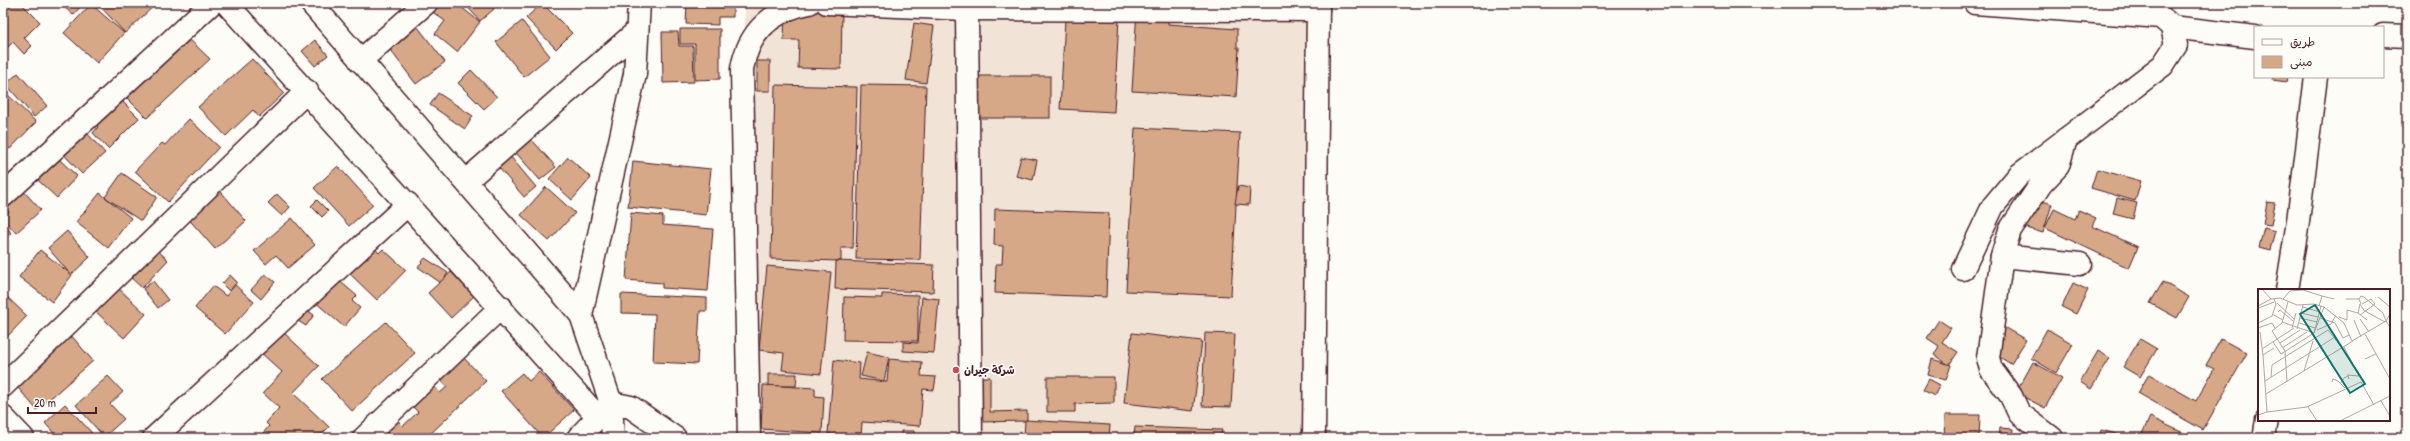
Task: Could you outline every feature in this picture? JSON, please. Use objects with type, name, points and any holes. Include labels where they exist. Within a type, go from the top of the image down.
[{"type":"street","points":[[3,196],[212,3]]},
{"type":"street","points":[[226,3],[501,307],[605,410]]},
{"type":"street","points":[[311,3],[581,315]]},
{"type":"street","points":[[360,60],[426,3]]},
{"type":"street","points":[[613,438],[581,315],[634,74],[639,3]]},
{"type":"street","points":[[749,438],[742,69],[749,43],[766,22],[779,12],[809,3]]},
{"type":"street","points":[[828,3],[967,9],[1318,6],[1314,438]]},
{"type":"street","points":[[1963,269],[1993,206],[2019,175],[2163,65],[2176,45],[2172,27],[2161,17],[1975,3]]},
{"type":"street","points":[[967,9],[971,438]]},
{"type":"street","points":[[2172,27],[2254,37]]},
{"type":"street","points":[[466,182],[636,32]]},
{"type":"street","points":[[2384,35],[2407,36]]},
{"type":"street","points":[[2287,289],[2298,221],[2316,78]]},
{"type":"street","points":[[3,386],[307,91]]},
{"type":"street","points":[[2052,438],[2019,413],[2011,396],[1991,369],[1988,358],[2002,256],[2010,230],[2041,184],[2058,166],[2066,139]]},
{"type":"street","points":[[154,438],[408,204]]},
{"type":"street","points":[[2002,256],[2080,264]]},
{"type":"street","points":[[364,438],[501,307]]},
{"type":"street","points":[[578,438],[605,410],[631,407],[675,438]]},
{"type":"street","points":[[3,417],[23,438]]},
{"type":"street","points":[[2264,438],[2267,421]]},
{"type":"shaded area","points":[[745,3],[1306,3],[1302,438],[743,438]]},
{"type":"building","points":[[3,3],[21,3],[40,22],[24,38],[32,46],[24,54],[13,42],[3,52]]},
{"type":"building","points":[[64,3],[83,4],[73,15],[62,5]]},
{"type":"building","points":[[97,3],[157,3],[125,33]]},
{"type":"building","points":[[386,3],[394,3],[390,7]]},
{"type":"building","points":[[437,3],[456,3],[480,22],[457,52],[435,34],[445,21],[431,11]]},
{"type":"building","points":[[464,3],[489,3],[494,9],[480,21]]},
{"type":"building","points":[[542,3],[572,33],[556,49],[526,18]]},
{"type":"building","points":[[687,3],[733,3],[733,17],[718,17],[718,25],[686,24]]},
{"type":"building","points":[[91,4],[124,33],[97,63],[64,33]]},
{"type":"building","points":[[785,7],[842,9],[841,69],[798,68],[799,40],[784,40]]},
{"type":"building","points":[[1137,10],[1169,12],[1168,24],[1237,29],[1237,48],[1239,48],[1236,97],[1132,91]]},
{"type":"building","points":[[1098,17],[1119,18],[1114,112],[1060,109],[1065,19],[1098,21]]},
{"type":"building","points":[[522,21],[550,56],[524,77],[496,42]]},
{"type":"building","points":[[914,23],[934,26],[926,83],[906,80]]},
{"type":"building","points":[[417,26],[445,62],[416,84],[388,47]]},
{"type":"building","points":[[680,29],[720,29],[720,79],[695,80],[695,44],[680,44]]},
{"type":"building","points":[[662,32],[678,32],[679,46],[693,46],[694,82],[663,83]]},
{"type":"building","points":[[189,39],[210,59],[147,118],[115,86],[167,40],[177,51]]},
{"type":"building","points":[[315,40],[328,55],[315,66],[302,51]]},
{"type":"building","points":[[252,59],[284,93],[259,117],[253,110],[226,136],[198,107]]},
{"type":"building","points":[[757,61],[770,61],[770,91],[757,91]]},
{"type":"building","points":[[471,70],[497,97],[484,109],[458,83]]},
{"type":"building","points":[[18,73],[47,106],[34,117],[6,84]]},
{"type":"building","points":[[976,76],[1050,76],[1050,118],[976,118]]},
{"type":"building","points":[[2274,78],[2287,78],[2286,82],[2273,80]]},
{"type":"building","points":[[775,85],[857,87],[853,248],[841,248],[841,261],[771,259]]},
{"type":"building","points":[[861,85],[926,86],[920,260],[856,259]]},
{"type":"building","points":[[3,90],[36,122],[10,149],[3,143]]},
{"type":"building","points":[[113,92],[139,118],[108,149],[93,133],[98,127],[88,117]]},
{"type":"building","points":[[438,93],[473,116],[465,129],[430,105]]},
{"type":"building","points":[[189,119],[219,147],[168,202],[135,171],[162,143],[165,145]]},
{"type":"building","points":[[78,123],[105,153],[82,174],[54,144]]},
{"type":"building","points":[[517,123],[556,167],[540,180],[502,137]]},
{"type":"building","points":[[1135,128],[1240,133],[1231,296],[1126,291]]},
{"type":"building","points":[[499,143],[536,187],[524,197],[487,154]]},
{"type":"building","points":[[46,147],[77,176],[57,198],[26,169]]},
{"type":"building","points":[[568,157],[591,178],[572,200],[549,179]]},
{"type":"building","points":[[1021,157],[1037,160],[1033,180],[1016,176]]},
{"type":"building","points":[[633,161],[711,169],[706,215],[628,207]]},
{"type":"building","points":[[338,166],[373,205],[349,226],[314,188]]},
{"type":"building","points":[[2097,169],[2141,181],[2135,201],[2091,188]]},
{"type":"building","points":[[122,173],[157,197],[141,221],[105,197]]},
{"type":"building","points":[[14,181],[41,210],[16,233],[3,219],[9,212],[3,206]]},
{"type":"building","points":[[1238,186],[1250,188],[1249,205],[1235,204]]},
{"type":"building","points":[[217,187],[246,221],[215,249],[185,215]]},
{"type":"building","points":[[546,187],[575,213],[549,241],[521,215]]},
{"type":"building","points":[[100,193],[131,218],[108,248],[76,222]]},
{"type":"building","points":[[277,194],[290,207],[282,216],[268,203]]},
{"type":"building","points":[[2027,196],[2052,204],[2043,233],[2017,225]]},
{"type":"building","points":[[2117,198],[2137,203],[2133,219],[2113,214]]},
{"type":"building","points":[[317,200],[328,211],[322,217],[311,206]]},
{"type":"building","points":[[2267,202],[2275,203],[2271,225],[2263,224]]},
{"type":"building","points":[[995,209],[1109,213],[1106,297],[995,293],[996,264],[1002,264],[1003,246],[994,245]]},
{"type":"building","points":[[2054,209],[2075,219],[2079,210],[2096,218],[2092,226],[2138,247],[2129,268],[2045,228]]},
{"type":"building","points":[[631,213],[663,216],[663,225],[713,229],[708,291],[662,288],[662,283],[626,280]]},
{"type":"building","points":[[292,218],[315,245],[288,268],[276,255],[266,264],[254,251]]},
{"type":"building","points":[[3,221],[11,233],[3,239]]},
{"type":"building","points":[[2264,228],[2275,231],[2270,250],[2259,247]]},
{"type":"building","points":[[67,231],[90,257],[71,275],[48,248]]},
{"type":"building","points":[[369,242],[379,253],[383,249],[406,270],[377,300],[344,268]]},
{"type":"building","points":[[154,247],[168,260],[142,288],[128,275]]},
{"type":"building","points":[[40,250],[72,275],[52,302],[19,277]]},
{"type":"building","points":[[425,258],[448,273],[441,283],[418,267]]},
{"type":"building","points":[[836,261],[934,265],[933,292],[835,289]]},
{"type":"building","points":[[767,266],[831,272],[821,374],[782,370],[784,353],[759,350]]},
{"type":"building","points":[[451,272],[474,296],[451,318],[428,293]]},
{"type":"building","points":[[265,274],[275,282],[261,299],[251,290]]},
{"type":"building","points":[[230,275],[237,282],[229,291],[222,284]]},
{"type":"building","points":[[335,277],[357,296],[352,301],[360,308],[344,327],[314,301]]},
{"type":"building","points":[[153,281],[168,300],[158,308],[143,289]]},
{"type":"building","points":[[2163,282],[2189,297],[2177,318],[2150,303]]},
{"type":"building","points":[[2073,283],[2088,290],[2076,314],[2062,307]]},
{"type":"building","points":[[115,285],[146,314],[124,338],[93,309]]},
{"type":"building","points":[[235,285],[254,302],[225,334],[195,308],[213,286],[226,296]]},
{"type":"building","points":[[3,293],[27,316],[3,341]]},
{"type":"building","points":[[621,294],[707,298],[707,311],[700,311],[697,364],[653,362],[655,314],[621,313]]},
{"type":"building","points":[[882,294],[918,295],[918,341],[843,340],[844,297],[882,298]]},
{"type":"building","points":[[922,297],[939,299],[934,353],[903,351],[903,342],[918,343]]},
{"type":"building","points":[[303,307],[314,315],[306,326],[295,319]]},
{"type":"building","points":[[1939,320],[1951,328],[1942,342],[1958,352],[1949,365],[1934,355],[1939,346],[1927,338]]},
{"type":"building","points":[[386,322],[415,353],[352,411],[322,379]]},
{"type":"building","points":[[2002,326],[2026,340],[2011,364],[1988,350]]},
{"type":"building","points":[[64,327],[93,361],[37,410],[7,375]]},
{"type":"building","points":[[279,328],[319,366],[293,393],[329,427],[318,438],[259,438],[269,426],[266,423],[279,408],[263,393],[282,372],[258,350]]},
{"type":"building","points":[[2047,329],[2073,344],[2056,373],[2031,358]]},
{"type":"building","points":[[1132,333],[1202,341],[1193,411],[1124,403]]},
{"type":"building","points":[[1205,333],[1235,334],[1231,407],[1202,406]]},
{"type":"building","points":[[2140,339],[2157,349],[2140,377],[2123,367]]},
{"type":"building","points":[[2221,339],[2247,353],[2203,430],[2138,393],[2149,374],[2196,401],[2214,369],[2206,365]]},
{"type":"building","points":[[2098,351],[2110,358],[2091,389],[2080,382]]},
{"type":"building","points":[[867,352],[889,357],[884,381],[861,376]]},
{"type":"building","points":[[461,355],[486,381],[426,438],[389,438],[383,431],[396,419],[403,426],[418,412],[412,406],[433,385],[440,393],[447,387],[438,377]]},
{"type":"building","points":[[889,359],[922,362],[921,376],[936,377],[934,390],[923,389],[920,426],[862,422],[861,437],[828,434],[834,360],[860,363],[859,379],[887,382]]},
{"type":"building","points":[[1932,359],[1951,365],[1946,380],[1928,375]]},
{"type":"building","points":[[2033,362],[2062,378],[2045,408],[2016,393]]},
{"type":"building","points":[[539,372],[574,410],[543,438],[501,391],[522,373],[529,381]]},
{"type":"building","points":[[768,374],[797,374],[796,386],[768,386]]},
{"type":"building","points":[[108,376],[123,392],[110,404],[124,419],[104,437],[76,405]]},
{"type":"building","points":[[978,377],[990,377],[990,412],[1027,411],[1027,421],[979,422]]},
{"type":"building","points":[[1047,377],[1114,377],[1114,403],[1075,404],[1075,412],[1047,412]]},
{"type":"building","points":[[1929,379],[1940,385],[1934,396],[1923,390]]},
{"type":"building","points":[[763,385],[815,388],[815,396],[824,397],[822,433],[761,429]]},
{"type":"building","points":[[65,404],[92,433],[86,438],[58,438],[45,423]]},
{"type":"building","points":[[1945,415],[1980,415],[1979,438],[1944,438]]},
{"type":"building","points":[[2150,417],[2194,438],[2140,438]]},
{"type":"building","points":[[1025,420],[1110,425],[1109,438],[1024,438]]},
{"type":"building","points":[[1135,427],[1222,430],[1221,438],[1134,438]]},
{"type":"building","points":[[2000,428],[2013,429],[2012,438],[1999,438]]},
{"type":"building","points":[[2101,430],[2132,438],[2099,438]]},
{"type":"building","points":[[901,431],[914,431],[914,438],[862,438],[901,437]]},
{"type":"building","points":[[2220,434],[2230,438],[2218,438]]},
{"type":"place","name":"شركة جيران","points":[[956,370]]}]
